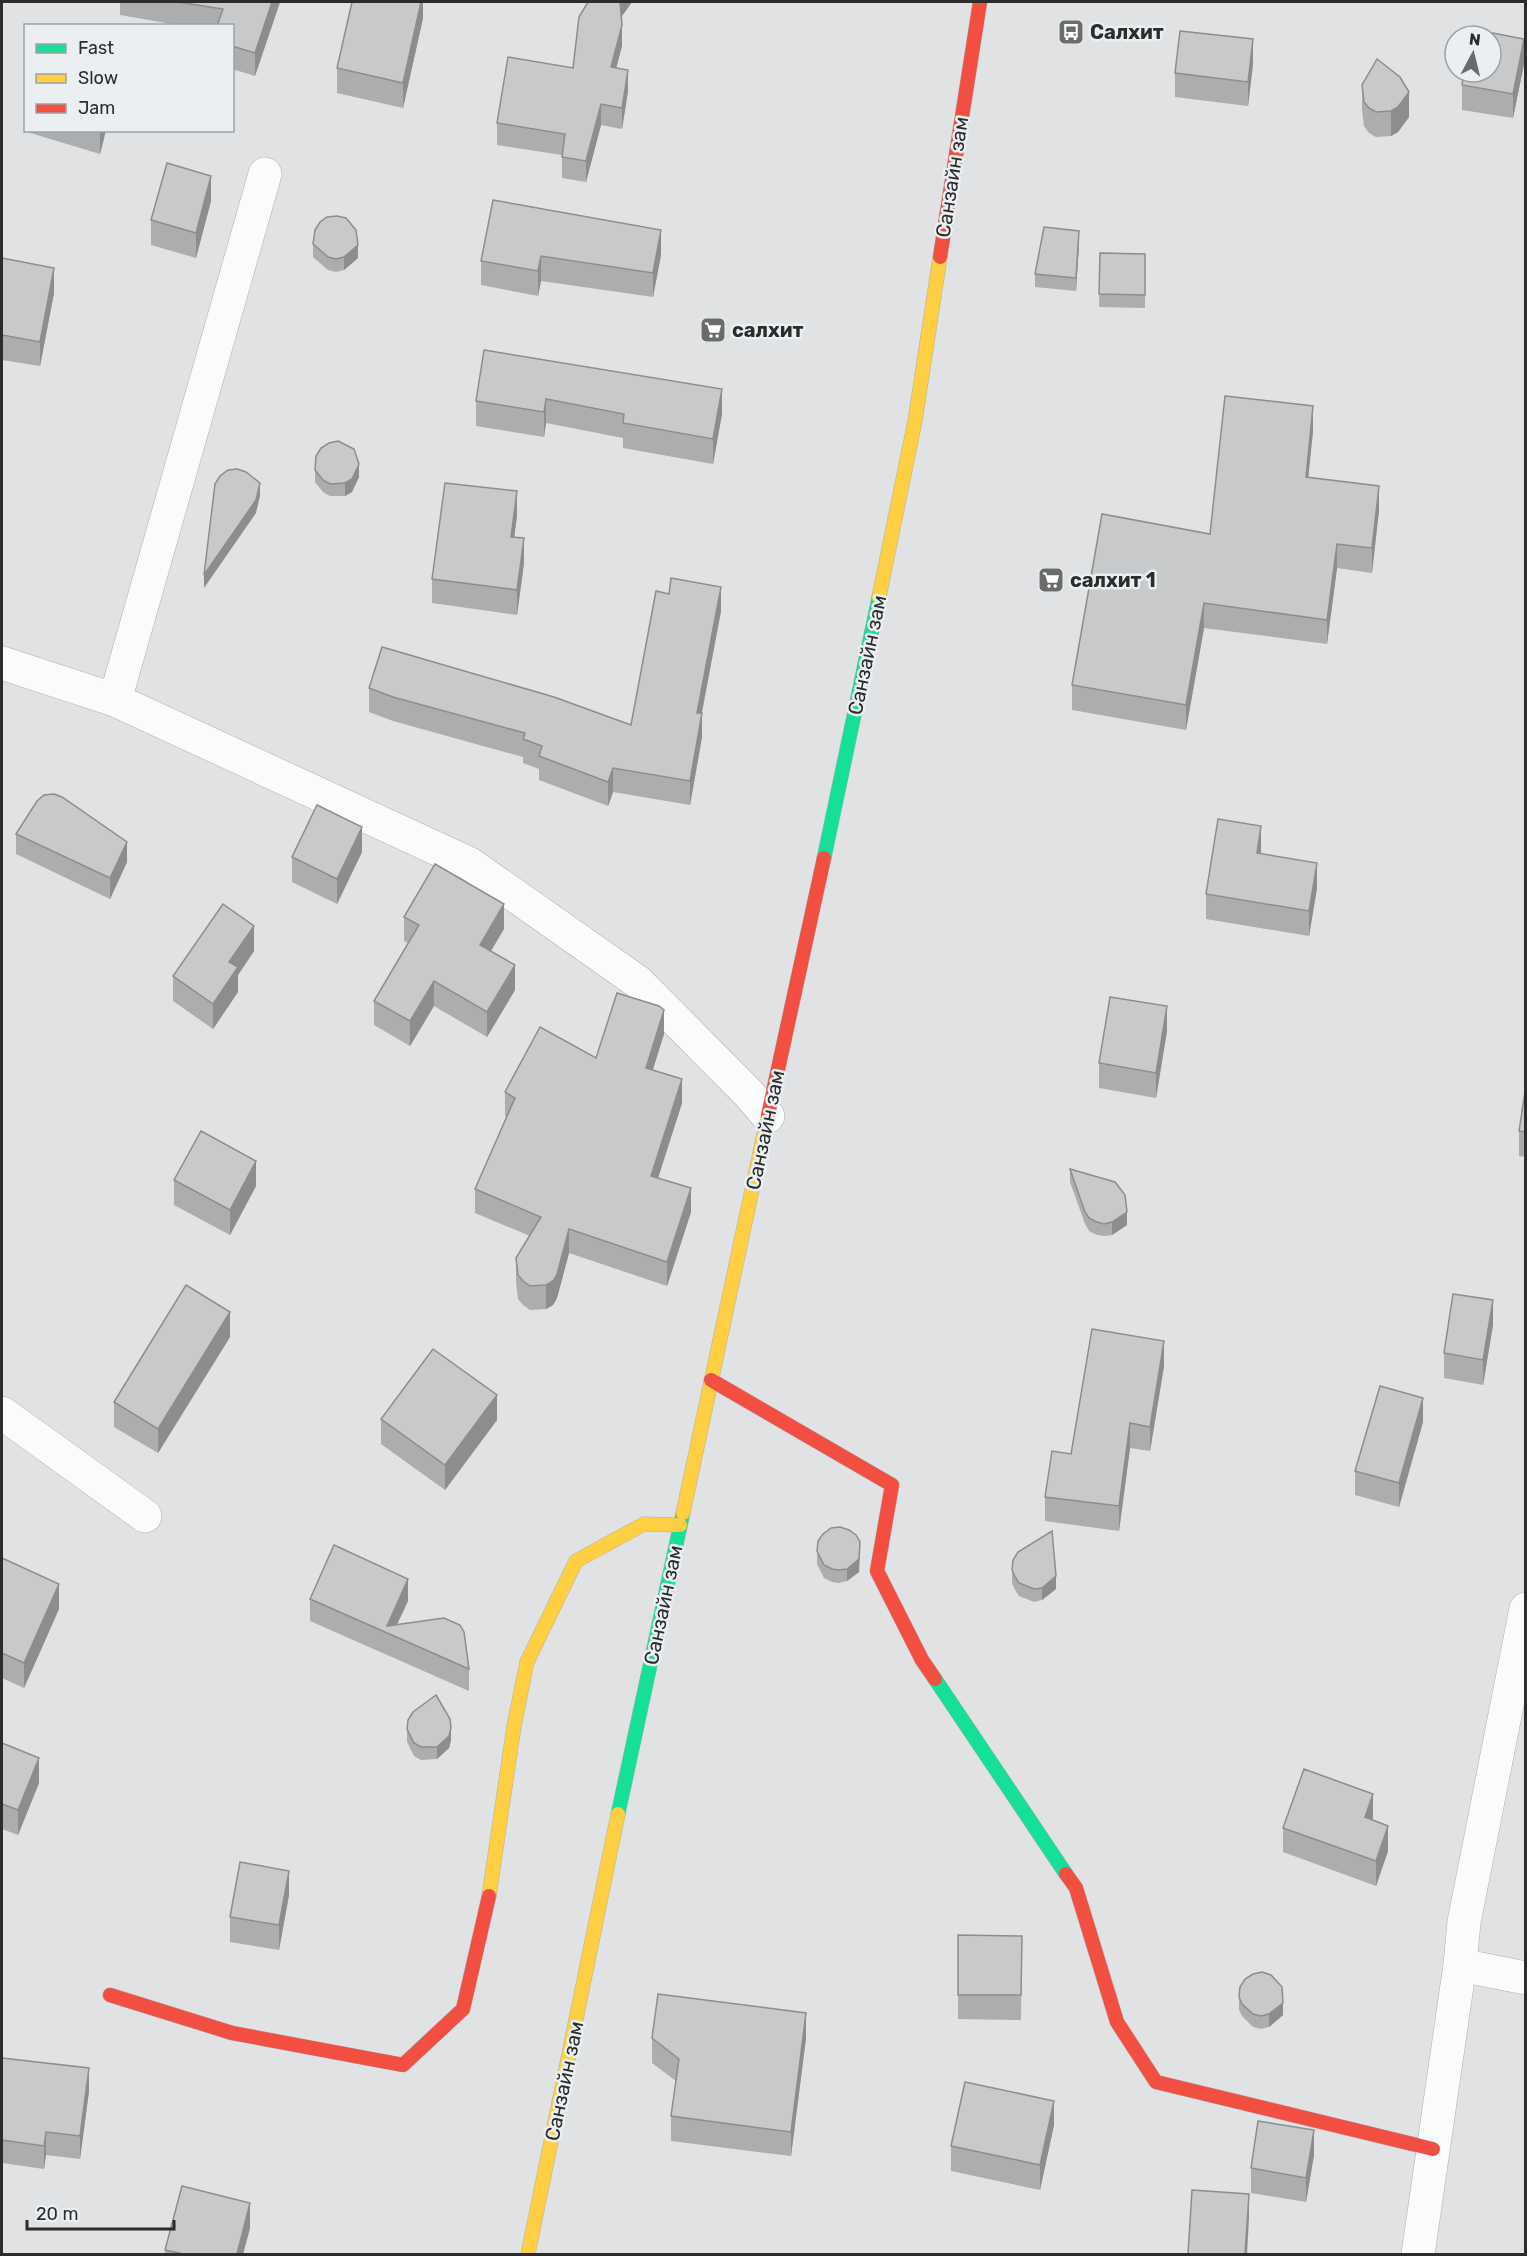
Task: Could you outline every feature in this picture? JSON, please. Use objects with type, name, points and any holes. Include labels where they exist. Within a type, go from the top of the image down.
[{"type":"main road","name":"Санзайн зам","points":[[528,2254],[620,1803],[915,421],[980,2]]},
{"type":"main road","points":[[711,1380],[892,1485],[877,1571],[922,1660],[1076,1888],[1117,2022],[1156,2082],[1433,2149]]},
{"type":"main road","points":[[110,1995],[231,2033],[403,2065],[464,2009],[489,1895],[514,1726],[527,1662],[576,1561],[644,1524],[680,1525]]},
{"type":"street","points":[[115,700],[265,174]]},
{"type":"street","points":[[2,663],[115,700],[470,864],[638,982],[768,1116]]},
{"type":"street","points":[[2,1413],[145,1516]]},
{"type":"street","points":[[1418,2254],[1460,1965],[1464,1922],[1526,1609]]},
{"type":"street","points":[[1460,1965],[1526,1978]]},
{"type":"building","points":[[178,2],[272,2],[255,53],[234,47],[234,24],[218,24],[223,9]]},
{"type":"building","points":[[352,2],[421,2],[403,83],[337,68]]},
{"type":"building","points":[[588,2],[620,2],[622,25],[611,67],[628,70],[622,108],[601,104],[586,161],[562,157],[565,134],[497,123],[508,57],[573,68],[579,17]]},
{"type":"building","points":[[1180,31],[1253,39],[1248,82],[1175,73]]},
{"type":"building","points":[[1503,35],[1524,39],[1513,94],[1462,85],[1503,84]]},
{"type":"building","points":[[1377,59],[1400,77],[1409,92],[1398,107],[1391,111],[1376,112],[1364,102],[1362,85]]},
{"type":"building","points":[[167,163],[211,176],[196,233],[151,220]]},
{"type":"building","points":[[493,200],[661,230],[653,273],[541,256],[538,271],[481,261]]},
{"type":"building","points":[[327,217],[346,218],[356,230],[358,245],[344,257],[336,259],[328,257],[313,244],[315,230],[320,222]]},
{"type":"building","points":[[1044,227],[1079,231],[1076,278],[1035,274]]},
{"type":"building","points":[[1100,253],[1145,254],[1145,295],[1099,294]]},
{"type":"building","points":[[2,258],[54,268],[40,342],[2,335]]},
{"type":"building","points":[[484,350],[722,389],[713,439],[623,423],[624,414],[546,399],[544,412],[476,401]]},
{"type":"building","points":[[1225,396],[1313,406],[1306,477],[1379,486],[1372,548],[1337,544],[1327,620],[1204,603],[1186,705],[1072,685],[1102,514],[1210,534]]},
{"type":"building","points":[[338,441],[354,449],[359,464],[352,479],[345,483],[330,484],[323,480],[315,470],[316,456],[321,448]]},
{"type":"building","points":[[237,469],[246,472],[260,483],[256,500],[204,575],[215,484],[228,470]]},
{"type":"building","points":[[445,483],[517,491],[511,537],[524,538],[517,590],[432,579]]},
{"type":"building","points":[[671,578],[721,587],[697,713],[702,713],[690,781],[613,768],[608,782],[539,756],[542,746],[523,739],[525,733],[393,697],[369,688],[382,647],[554,697],[631,725],[656,591],[669,594]]},
{"type":"building","points":[[54,794],[62,797],[127,842],[110,878],[16,834],[37,801],[44,795]]},
{"type":"building","points":[[317,805],[362,827],[337,879],[292,857]]},
{"type":"building","points":[[1218,819],[1261,826],[1257,853],[1317,863],[1309,911],[1206,894]]},
{"type":"building","points":[[435,864],[504,904],[480,945],[515,965],[487,1012],[434,981],[410,1021],[374,1001],[419,925],[404,917]]},
{"type":"building","points":[[223,904],[254,926],[229,962],[238,967],[213,1004],[173,976]]},
{"type":"building","points":[[617,993],[659,1006],[664,1010],[646,1068],[682,1079],[651,1176],[691,1188],[667,1262],[569,1229],[553,1281],[546,1285],[530,1286],[518,1275],[516,1258],[541,1217],[475,1189],[515,1098],[505,1092],[540,1027],[596,1058]]},
{"type":"building","points":[[1110,997],[1167,1006],[1156,1073],[1099,1063]]},
{"type":"building","points":[[1526,1085],[1526,1132],[1519,1131]]},
{"type":"building","points":[[201,1131],[256,1161],[230,1210],[174,1180]]},
{"type":"building","points":[[1070,1169],[1115,1182],[1125,1195],[1127,1212],[1112,1222],[1104,1224],[1089,1218]]},
{"type":"building","points":[[186,1285],[230,1312],[158,1429],[114,1402]]},
{"type":"building","points":[[1453,1294],[1493,1300],[1483,1360],[1444,1353]]},
{"type":"building","points":[[1092,1329],[1164,1341],[1150,1427],[1130,1423],[1119,1506],[1045,1497],[1052,1451],[1071,1454]]},
{"type":"building","points":[[433,1349],[497,1395],[445,1465],[381,1419]]},
{"type":"building","points":[[1380,1386],[1423,1398],[1399,1483],[1355,1471]]},
{"type":"building","points":[[840,1527],[856,1535],[860,1542],[859,1559],[847,1569],[839,1570],[824,1565],[817,1551],[818,1541],[823,1534],[831,1528]]},
{"type":"building","points":[[1052,1531],[1056,1576],[1042,1588],[1034,1589],[1019,1583],[1012,1570],[1013,1560],[1018,1552]]},
{"type":"building","points":[[334,1545],[408,1579],[387,1626],[444,1618],[460,1625],[464,1632],[469,1669],[310,1599]]},
{"type":"building","points":[[2,1558],[59,1584],[24,1663],[2,1653]]},
{"type":"building","points":[[436,1695],[450,1719],[449,1736],[437,1747],[421,1747],[414,1743],[407,1729],[408,1720],[413,1712]]},
{"type":"building","points":[[2,1743],[39,1758],[18,1810],[2,1804]]},
{"type":"building","points":[[1304,1769],[1373,1794],[1365,1817],[1388,1826],[1376,1861],[1283,1828]]},
{"type":"building","points":[[240,1862],[289,1871],[279,1925],[230,1917]]},
{"type":"building","points":[[958,1935],[1022,1936],[1021,1995],[958,1995]]},
{"type":"building","points":[[1262,1972],[1271,1975],[1282,1987],[1283,2003],[1269,2014],[1261,2016],[1253,2014],[1242,2004],[1239,1997],[1240,1987],[1245,1979]]},
{"type":"building","points":[[658,1994],[806,2013],[791,2132],[671,2116],[679,2059],[652,2038]]},
{"type":"building","points":[[2,2058],[89,2068],[80,2136],[46,2132],[44,2146],[2,2140]]},
{"type":"building","points":[[965,2082],[1054,2101],[1040,2165],[951,2146]]},
{"type":"building","points":[[1258,2121],[1314,2130],[1306,2178],[1251,2168]]},
{"type":"building","points":[[182,2186],[250,2203],[237,2254],[184,2254],[165,2250]]},
{"type":"building","points":[[1192,2190],[1249,2194],[1245,2254],[1188,2254]]},
{"type":"traffic: fast","points":[[824,858],[879,597]]},
{"type":"traffic: fast","points":[[618,1814],[683,1513]]},
{"type":"traffic: fast","points":[[935,1679],[1066,1874]]},
{"type":"traffic: slow","points":[[879,597],[915,421],[940,257]]},
{"type":"traffic: slow","points":[[683,1513],[768,1115]]},
{"type":"traffic: slow","points":[[489,1896],[514,1726],[527,1662],[576,1561],[644,1524],[680,1525]]},
{"type":"traffic: slow","points":[[528,2254],[618,1814]]},
{"type":"traffic: jam","points":[[940,257],[980,2]]},
{"type":"traffic: jam","points":[[768,1115],[824,858]]},
{"type":"traffic: jam","points":[[711,1380],[892,1485],[877,1571],[922,1660],[935,1679]]},
{"type":"traffic: jam","points":[[1066,1874],[1076,1888],[1117,2022],[1156,2082],[1433,2149]]},
{"type":"traffic: jam","points":[[110,1995],[232,2033],[403,2065],[463,2009],[489,1896]]},
{"type":"place","name":"Салхит","points":[[1071,32]]},
{"type":"place","name":"салхит","points":[[713,330]]},
{"type":"place","name":"салхит 1","points":[[1051,580]]}]
